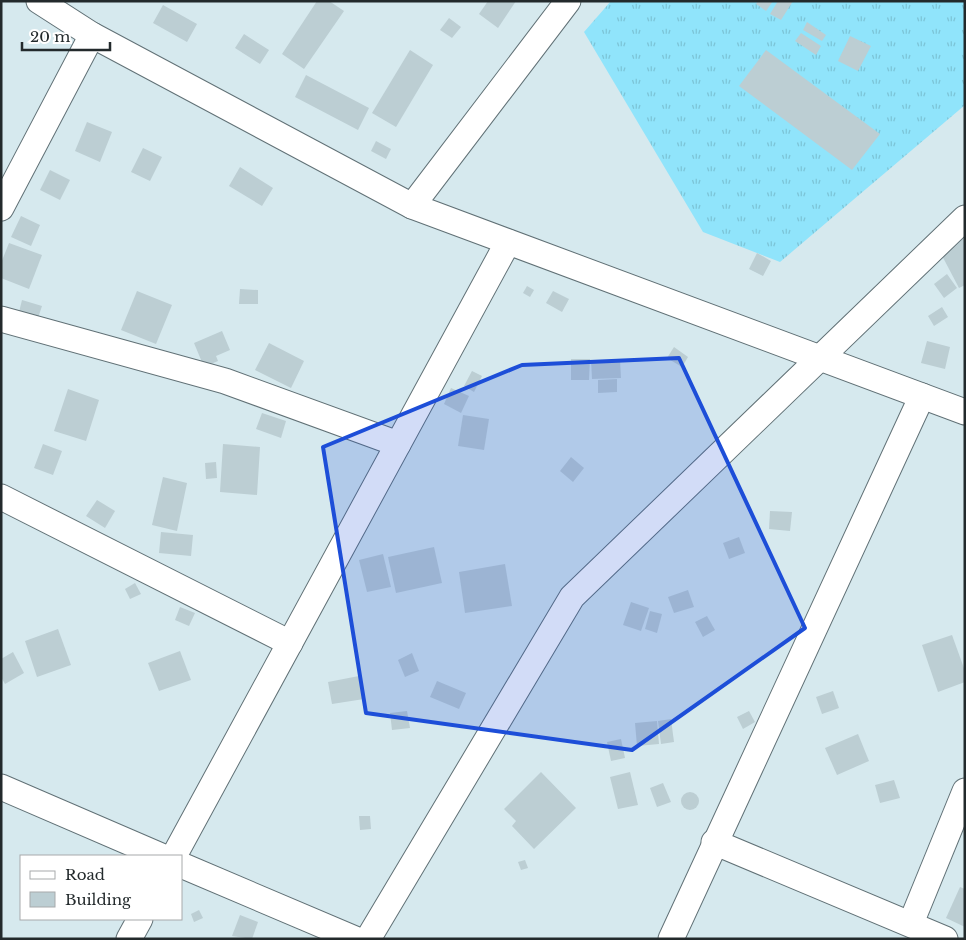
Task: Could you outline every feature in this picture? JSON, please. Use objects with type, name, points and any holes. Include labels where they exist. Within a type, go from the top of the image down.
[{"type":"street","points":[[39,1],[92,35],[412,206],[965,412]]},
{"type":"street","points":[[412,206],[568,1]]},
{"type":"street","points":[[1,208],[92,35]]},
{"type":"street","points":[[368,939],[572,597],[965,218]]},
{"type":"street","points":[[175,855],[508,242]]},
{"type":"street","points":[[1,320],[225,381],[398,444]]},
{"type":"street","points":[[671,939],[714,842],[922,396]]},
{"type":"street","points":[[1,497],[290,643]]},
{"type":"street","points":[[1,787],[159,855]]},
{"type":"street","points":[[910,922],[963,801]]},
{"type":"street","points":[[714,842],[910,922],[945,939]]},
{"type":"street","points":[[182,865],[356,939]]},
{"type":"street","points":[[129,939],[139,920]]},
{"type":"highlighted area","points":[[679,358],[805,628],[632,750],[366,713],[323,447],[522,365]]},
{"type":"green space","points":[[611,1],[965,1],[965,105],[780,262],[703,232],[584,32]]},
{"type":"building","points":[[317,1],[329,1],[344,11],[304,69],[282,54]]},
{"type":"building","points":[[488,1],[516,1],[498,28],[479,14]]},
{"type":"building","points":[[758,1],[773,1],[766,11],[756,4]]},
{"type":"building","points":[[778,1],[793,1],[781,20],[770,14]]},
{"type":"building","points":[[163,5],[197,24],[187,42],[153,23]]},
{"type":"building","points":[[449,18],[461,27],[452,38],[440,30]]},
{"type":"building","points":[[807,22],[826,35],[822,41],[803,30]]},
{"type":"building","points":[[801,33],[821,46],[816,55],[795,41]]},
{"type":"building","points":[[244,34],[269,50],[260,64],[235,48]]},
{"type":"building","points":[[850,36],[871,46],[858,71],[838,61]]},
{"type":"building","points":[[410,50],[433,65],[396,127],[372,113]]},
{"type":"building","points":[[766,50],[880,134],[852,170],[739,86]]},
{"type":"building","points":[[306,75],[369,108],[358,130],[295,97]]},
{"type":"building","points":[[87,122],[112,132],[100,162],[75,151]]},
{"type":"building","points":[[376,141],[391,149],[386,159],[371,151]]},
{"type":"building","points":[[143,148],[162,157],[150,181],[131,172]]},
{"type":"building","points":[[240,167],[273,188],[262,206],[229,186]]},
{"type":"building","points":[[50,170],[70,180],[60,200],[40,190]]},
{"type":"building","points":[[21,216],[40,225],[31,246],[11,237]]},
{"type":"building","points":[[965,234],[965,285],[959,288],[938,248]]},
{"type":"building","points":[[9,243],[42,255],[29,289],[1,278],[1,263]]},
{"type":"building","points":[[757,253],[771,261],[763,276],[749,269]]},
{"type":"building","points":[[947,274],[957,288],[944,298],[934,284]]},
{"type":"building","points":[[527,286],[534,290],[530,297],[523,293]]},
{"type":"building","points":[[240,289],[258,290],[258,304],[239,304]]},
{"type":"building","points":[[137,291],[172,305],[156,344],[121,330]]},
{"type":"building","points":[[553,291],[569,299],[562,312],[546,303]]},
{"type":"building","points":[[22,300],[42,306],[37,321],[18,316]]},
{"type":"building","points":[[942,307],[948,317],[934,326],[928,316]]},
{"type":"building","points":[[222,331],[230,350],[216,356],[218,361],[204,367],[194,343]]},
{"type":"building","points":[[927,341],[950,347],[945,369],[921,363]]},
{"type":"building","points":[[269,343],[304,361],[291,388],[255,370]]},
{"type":"building","points":[[674,347],[688,357],[682,367],[667,358]]},
{"type":"building","points":[[571,359],[590,359],[589,380],[571,380]]},
{"type":"building","points":[[591,360],[620,360],[621,378],[592,379]]},
{"type":"building","points":[[472,371],[482,376],[474,392],[464,386]]},
{"type":"building","points":[[617,379],[617,392],[598,393],[598,380]]},
{"type":"building","points":[[451,388],[469,396],[461,413],[444,404]]},
{"type":"building","points":[[68,389],[99,400],[86,441],[54,431]]},
{"type":"building","points":[[262,413],[286,421],[281,438],[256,429]]},
{"type":"building","points":[[463,415],[489,419],[484,450],[458,446]]},
{"type":"building","points":[[43,444],[62,451],[53,475],[34,468]]},
{"type":"building","points":[[223,444],[260,447],[257,495],[220,492]]},
{"type":"building","points":[[571,457],[584,468],[573,482],[560,471]]},
{"type":"building","points":[[216,462],[217,478],[206,479],[205,463]]},
{"type":"building","points":[[163,477],[187,483],[177,531],[152,525]]},
{"type":"building","points":[[97,500],[115,511],[105,528],[86,516]]},
{"type":"building","points":[[770,511],[792,512],[790,531],[769,529]]},
{"type":"building","points":[[161,532],[193,535],[191,556],[159,553]]},
{"type":"building","points":[[739,537],[745,553],[729,559],[723,543]]},
{"type":"building","points":[[434,547],[442,583],[396,593],[388,557]]},
{"type":"building","points":[[383,554],[391,587],[367,592],[359,560]]},
{"type":"building","points":[[505,564],[512,606],[465,613],[459,572]]},
{"type":"building","points":[[135,583],[141,594],[130,599],[125,589]]},
{"type":"building","points":[[688,590],[694,607],[674,613],[668,597]]},
{"type":"building","points":[[631,602],[649,608],[641,631],[623,625]]},
{"type":"building","points":[[180,607],[195,613],[189,626],[175,620]]},
{"type":"building","points":[[650,611],[662,614],[657,633],[645,629]]},
{"type":"building","points":[[707,616],[715,630],[703,637],[695,622]]},
{"type":"building","points":[[58,629],[71,665],[37,677],[25,641]]},
{"type":"building","points":[[952,635],[965,671],[965,682],[938,692],[922,645]]},
{"type":"building","points":[[180,651],[191,680],[159,691],[148,663]]},
{"type":"building","points":[[13,652],[24,673],[5,684],[1,677],[1,659]]},
{"type":"building","points":[[412,653],[419,671],[405,677],[398,660]]},
{"type":"building","points":[[359,676],[364,699],[332,704],[328,682]]},
{"type":"building","points":[[437,681],[466,693],[459,709],[430,697]]},
{"type":"building","points":[[833,691],[839,708],[822,714],[816,697]]},
{"type":"building","points":[[407,711],[410,728],[392,730],[390,713]]},
{"type":"building","points":[[749,711],[755,722],[743,729],[737,717]]},
{"type":"building","points":[[671,719],[674,742],[661,744],[658,721]]},
{"type":"building","points":[[657,721],[659,744],[637,746],[635,723]]},
{"type":"building","points":[[858,734],[869,761],[837,775],[825,748]]},
{"type":"building","points":[[621,739],[625,758],[611,761],[607,742]]},
{"type":"building","points":[[541,772],[576,808],[534,849],[512,826],[516,821],[504,809]]},
{"type":"building","points":[[630,772],[638,805],[618,809],[610,777]]},
{"type":"building","points":[[894,780],[900,798],[880,803],[875,785]]},
{"type":"building","points":[[663,783],[671,802],[657,807],[650,788]]},
{"type":"building","points":[[690,792],[696,795],[699,801],[696,807],[690,810],[684,807],[681,801],[684,795]]},
{"type":"building","points":[[359,816],[370,816],[371,829],[360,830]]},
{"type":"building","points":[[525,860],[528,868],[521,870],[518,862]]},
{"type":"building","points":[[960,887],[965,889],[965,927],[946,918]]},
{"type":"building","points":[[199,910],[203,918],[194,922],[191,914]]},
{"type":"building","points":[[240,915],[258,922],[252,939],[232,936]]}]
